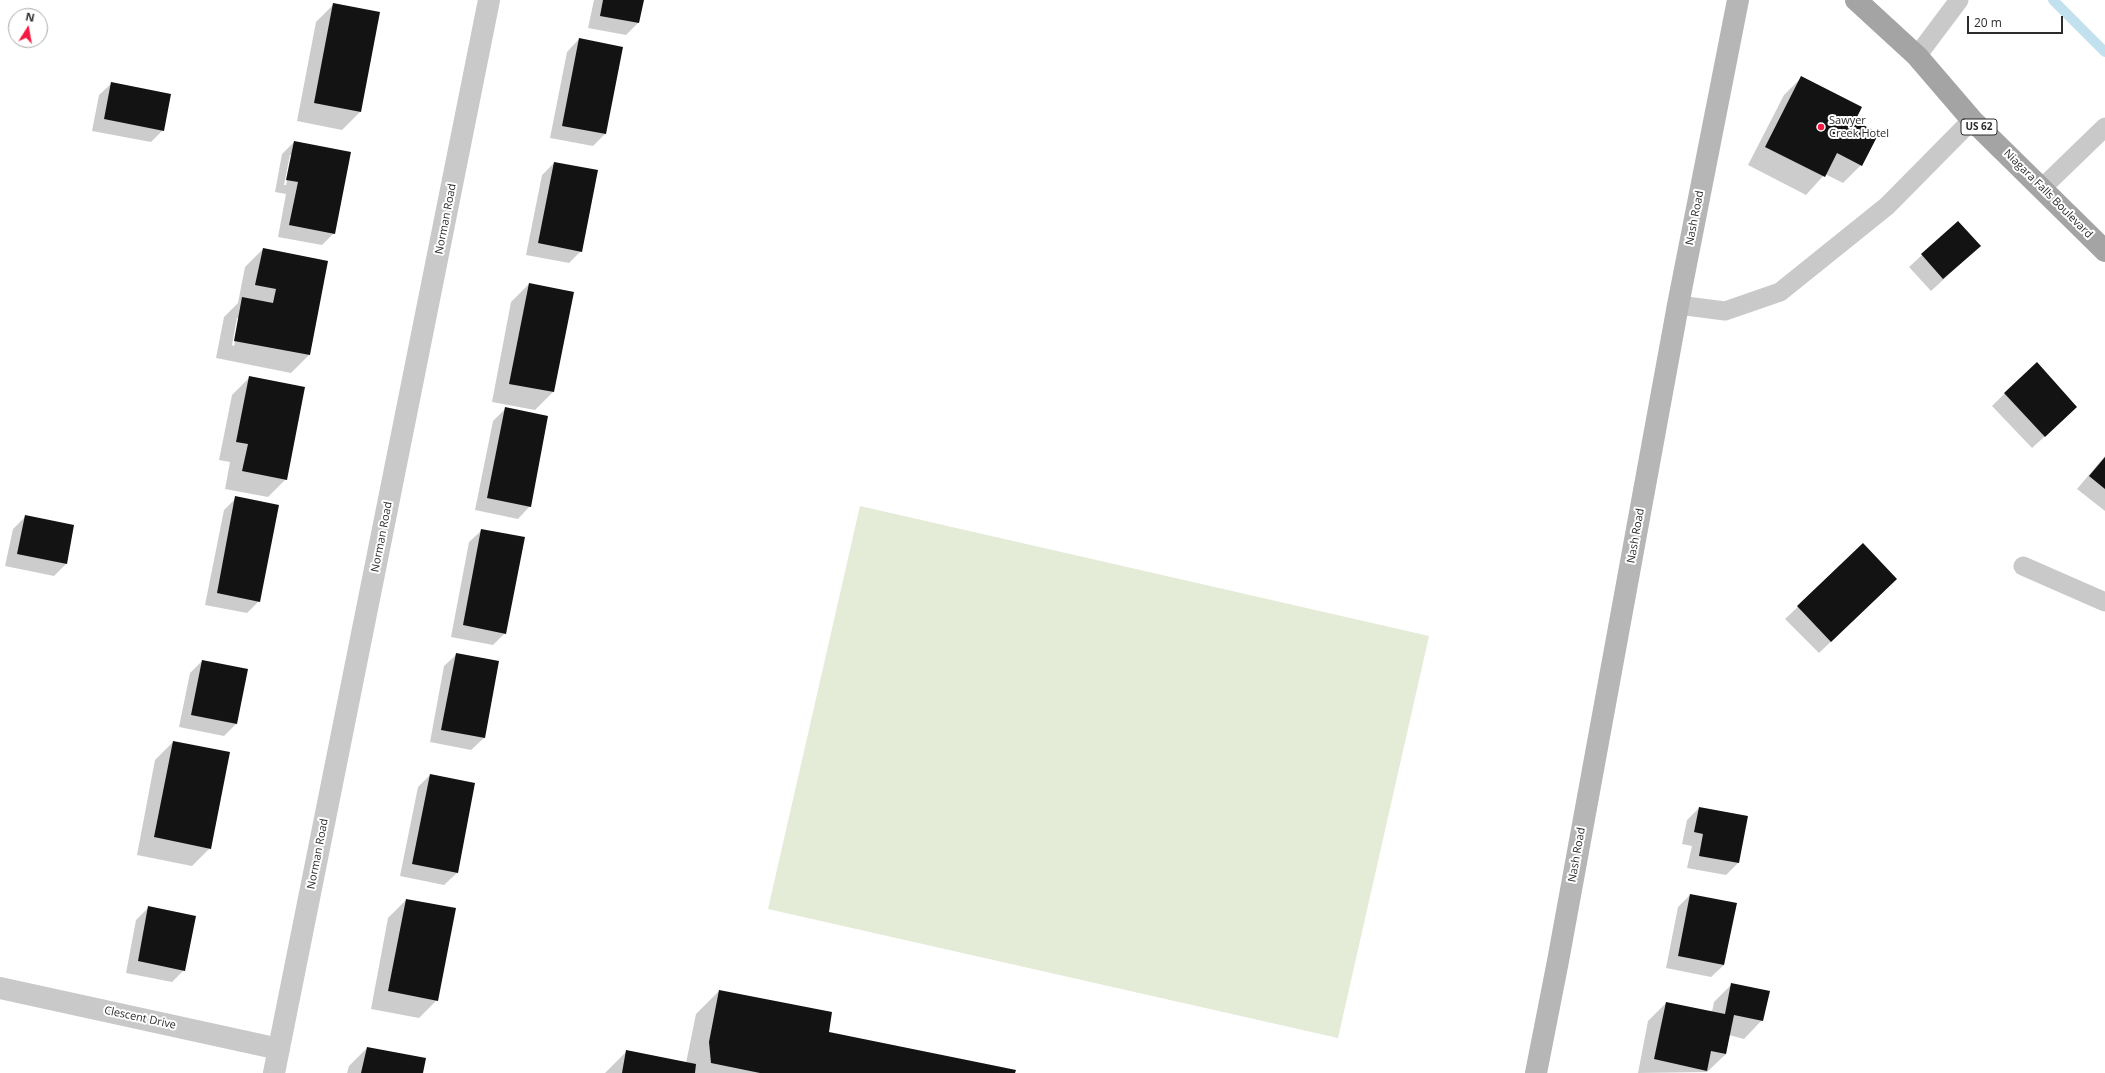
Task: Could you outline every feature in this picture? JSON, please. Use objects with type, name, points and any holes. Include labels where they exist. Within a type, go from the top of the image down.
[{"type":"main road","name":"Nash Road","points":[[1536,1073],[1558,961],[1678,305],[1738,0]]},
{"type":"main road","name":"Niagara Falls Boulevard","points":[[1856,0],[1917,56],[1972,120],[2105,251]]},
{"type":"street","name":"Norman Road","points":[[274,1073],[489,0]]},
{"type":"street","name":"Clescent Drive","points":[[0,988],[279,1048]]},
{"type":"lane","points":[[1917,56],[1960,0]]},
{"type":"lane","points":[[1678,305],[1725,311],[1780,292],[1887,206],[1972,120]]},
{"type":"lane","points":[[2042,188],[2105,127]]},
{"type":"lane","points":[[2023,566],[2105,602]]},
{"type":"green space","points":[[860,506],[1429,636],[1338,1038],[768,909]]},
{"type":"building","points":[[603,0],[644,0],[639,23],[600,16]]},
{"type":"building","points":[[333,3],[380,12],[361,112],[314,103]]},
{"type":"building","points":[[579,38],[623,47],[606,134],[562,126]]},
{"type":"building","name":"Sawyer Creek Hotel","points":[[1801,76],[1862,107],[1855,121],[1879,133],[1862,166],[1837,153],[1825,177],[1765,147]]},
{"type":"building","points":[[111,82],[171,94],[164,131],[104,119]]},
{"type":"building","points":[[294,141],[351,152],[335,234],[289,225],[298,182],[286,180]]},
{"type":"building","points":[[554,162],[598,170],[582,252],[538,243]]},
{"type":"building","points":[[1958,221],[1981,246],[1943,279],[1921,254]]},
{"type":"building","points":[[263,248],[328,261],[310,355],[234,341],[242,297],[273,303],[276,289],[255,285]]},
{"type":"building","points":[[529,283],[574,292],[554,392],[509,384]]},
{"type":"building","points":[[2037,362],[2077,407],[2045,437],[2004,393]]},
{"type":"building","points":[[249,376],[305,387],[287,480],[242,471],[248,444],[236,442]]},
{"type":"building","points":[[505,407],[548,416],[531,507],[487,498]]},
{"type":"building","points":[[2105,457],[2105,489],[2089,476]]},
{"type":"building","points":[[235,496],[279,505],[260,602],[217,593]]},
{"type":"building","points":[[25,515],[74,525],[67,564],[17,554]]},
{"type":"building","points":[[481,529],[525,537],[506,634],[463,625]]},
{"type":"building","points":[[1863,543],[1897,579],[1831,642],[1797,606]]},
{"type":"building","points":[[456,653],[499,661],[485,738],[441,730]]},
{"type":"building","points":[[202,660],[248,669],[237,724],[191,715]]},
{"type":"building","points":[[173,741],[230,752],[211,849],[154,837]]},
{"type":"building","points":[[430,774],[475,783],[458,873],[412,864]]},
{"type":"building","points":[[1699,807],[1748,816],[1739,863],[1699,856],[1703,834],[1694,832]]},
{"type":"building","points":[[1690,894],[1737,903],[1724,965],[1678,956]]},
{"type":"building","points":[[406,899],[456,908],[438,1001],[388,991]]},
{"type":"building","points":[[148,906],[196,916],[185,971],[138,961]]},
{"type":"building","points":[[1731,983],[1770,991],[1763,1021],[1734,1015],[1726,1054],[1711,1051],[1707,1071],[1654,1059],[1666,1002],[1725,1014]]},
{"type":"building","points":[[719,990],[832,1012],[829,1032],[1016,1070],[1015,1073],[760,1073],[711,1063],[709,1042]]},
{"type":"building","points":[[367,1047],[426,1058],[423,1073],[361,1073]]},
{"type":"building","points":[[626,1050],[696,1064],[695,1073],[622,1073]]},
{"type":"waterway","points":[[2053,0],[2105,52]]},
{"type":"place","name":"Sawyer Creek Hotel","points":[[1821,127]]}]
